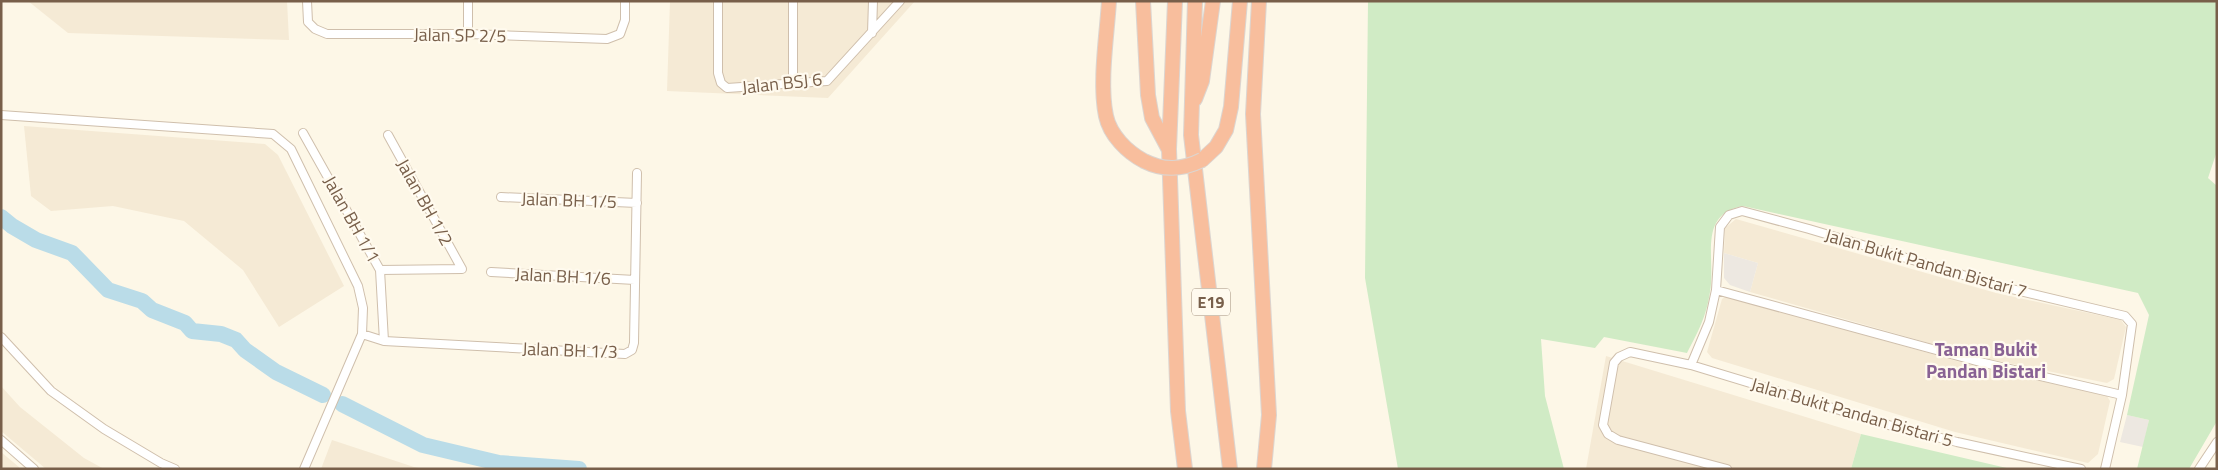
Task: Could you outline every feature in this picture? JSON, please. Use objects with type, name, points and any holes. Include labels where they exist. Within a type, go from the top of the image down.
[{"type":"highway","points":[[1109,1],[1104,93],[1106,117],[1114,135],[1135,156],[1151,164],[1174,168],[1187,167],[1202,160],[1216,147],[1226,130],[1231,107],[1240,1]]},
{"type":"highway","points":[[1143,1],[1148,95],[1152,118],[1169,149]]},
{"type":"highway","name":"E19","points":[[1175,1],[1169,149],[1178,411],[1185,469]]},
{"type":"highway","name":"E19","points":[[1195,1],[1190,112],[1191,135],[1230,469]]},
{"type":"highway","points":[[1190,112],[1202,81],[1213,1]]},
{"type":"highway","points":[[1259,1],[1253,114],[1269,415],[1264,469]]},
{"type":"street","name":"Jalan SP 2/5","points":[[307,1],[308,22],[315,30],[327,34],[468,34],[607,39],[620,34],[625,20],[625,1]]},
{"type":"street","points":[[468,1],[468,34]]},
{"type":"street","name":"Jalan BSJ 6","points":[[718,1],[718,73],[721,83],[728,88],[827,81],[900,1]]},
{"type":"street","points":[[793,1],[793,84]]},
{"type":"street","points":[[872,32],[873,1]]},
{"type":"street","points":[[1,115],[273,134],[291,149],[358,286],[363,308],[362,334],[304,469]]},
{"type":"street","name":"Jalan BH 1/1","points":[[303,133],[380,270],[384,341]]},
{"type":"street","name":"Jalan BH 1/2","points":[[380,270],[462,270],[388,135]]},
{"type":"street","name":"Jalan BH 1/3","points":[[362,334],[384,341],[625,354],[632,350],[634,343],[637,173]]},
{"type":"street","name":"Jalan BH 1/5","points":[[501,197],[637,203]]},
{"type":"street","name":"Jalan Bukit Pandan Bistari 7","points":[[1691,365],[1709,322],[1716,290],[1718,235],[1722,222],[1729,215],[1738,212],[1751,214],[2002,287],[2125,316],[2132,324],[2122,395],[2105,469]]},
{"type":"street","name":"Jalan BH 1/6","points":[[491,272],[635,280]]},
{"type":"street","points":[[1716,290],[1980,362],[2122,395]]},
{"type":"street","points":[[1,337],[51,391],[104,429],[161,463],[175,469]]},
{"type":"street","name":"Jalan Bukit Pandan Bistari 5","points":[[1727,469],[1618,440],[1606,432],[1603,425],[1614,363],[1624,354],[1630,352],[1691,365],[1892,426],[2081,469]]},
{"type":"street","points":[[1,440],[34,469]]},
{"type":"street","points":[[2199,469],[2217,442]]},
{"type":"shaded area","points":[[28,1],[287,1],[289,40],[68,33]]},
{"type":"shaded area","points":[[670,1],[915,1],[828,98],[667,91]]},
{"type":"shaded area","points":[[24,126],[265,144],[278,155],[344,286],[279,327],[243,270],[184,221],[113,206],[51,211],[31,196]]},
{"type":"shaded area","points":[[1736,219],[1996,293],[2121,320],[2126,327],[2114,379],[2107,383],[1978,357],[1750,292],[1758,263],[1724,253],[1725,228]]},
{"type":"shaded area","points":[[1724,253],[1758,263],[1750,292],[1730,285],[1724,278]]},
{"type":"shaded area","points":[[1727,296],[1974,366],[2107,396],[2110,401],[2098,454],[2088,463],[1955,432],[1712,358],[1707,352],[1722,299]]},
{"type":"shaded area","points":[[1606,356],[1861,434],[1851,469],[1586,469]]},
{"type":"shaded area","points":[[1,386],[20,407],[84,458],[104,469],[46,469],[1,431]]},
{"type":"shaded area","points":[[2127,415],[2149,420],[2143,447],[2120,442]]},
{"type":"shaded area","points":[[332,440],[414,467],[423,469],[321,469]]},
{"type":"shaded area","points":[[1,452],[19,467],[19,469],[1,469]]},
{"type":"green space","points":[[1368,1],[2217,1],[2217,151],[2208,178],[2217,186],[2217,421],[2189,469],[2137,469],[2149,420],[2127,415],[2149,315],[2138,293],[1743,206],[1729,211],[1719,218],[1714,228],[1711,240],[1710,292],[1702,323],[1687,353],[1604,337],[1595,348],[1541,339],[1545,396],[1564,469],[1398,469],[1365,278]]},
{"type":"green space","points":[[1861,434],[2011,469],[1851,469]]},
{"type":"waterway","points":[[1,217],[36,240],[72,253],[108,290],[142,301],[152,310],[185,323],[192,331],[221,334],[236,340],[245,350],[276,372],[323,395]]},
{"type":"waterway","points":[[342,404],[423,445],[499,463],[579,469]]},
{"type":"district","name":"Taman Bukit Pandan Bistari","points":[[1986,359]]}]
